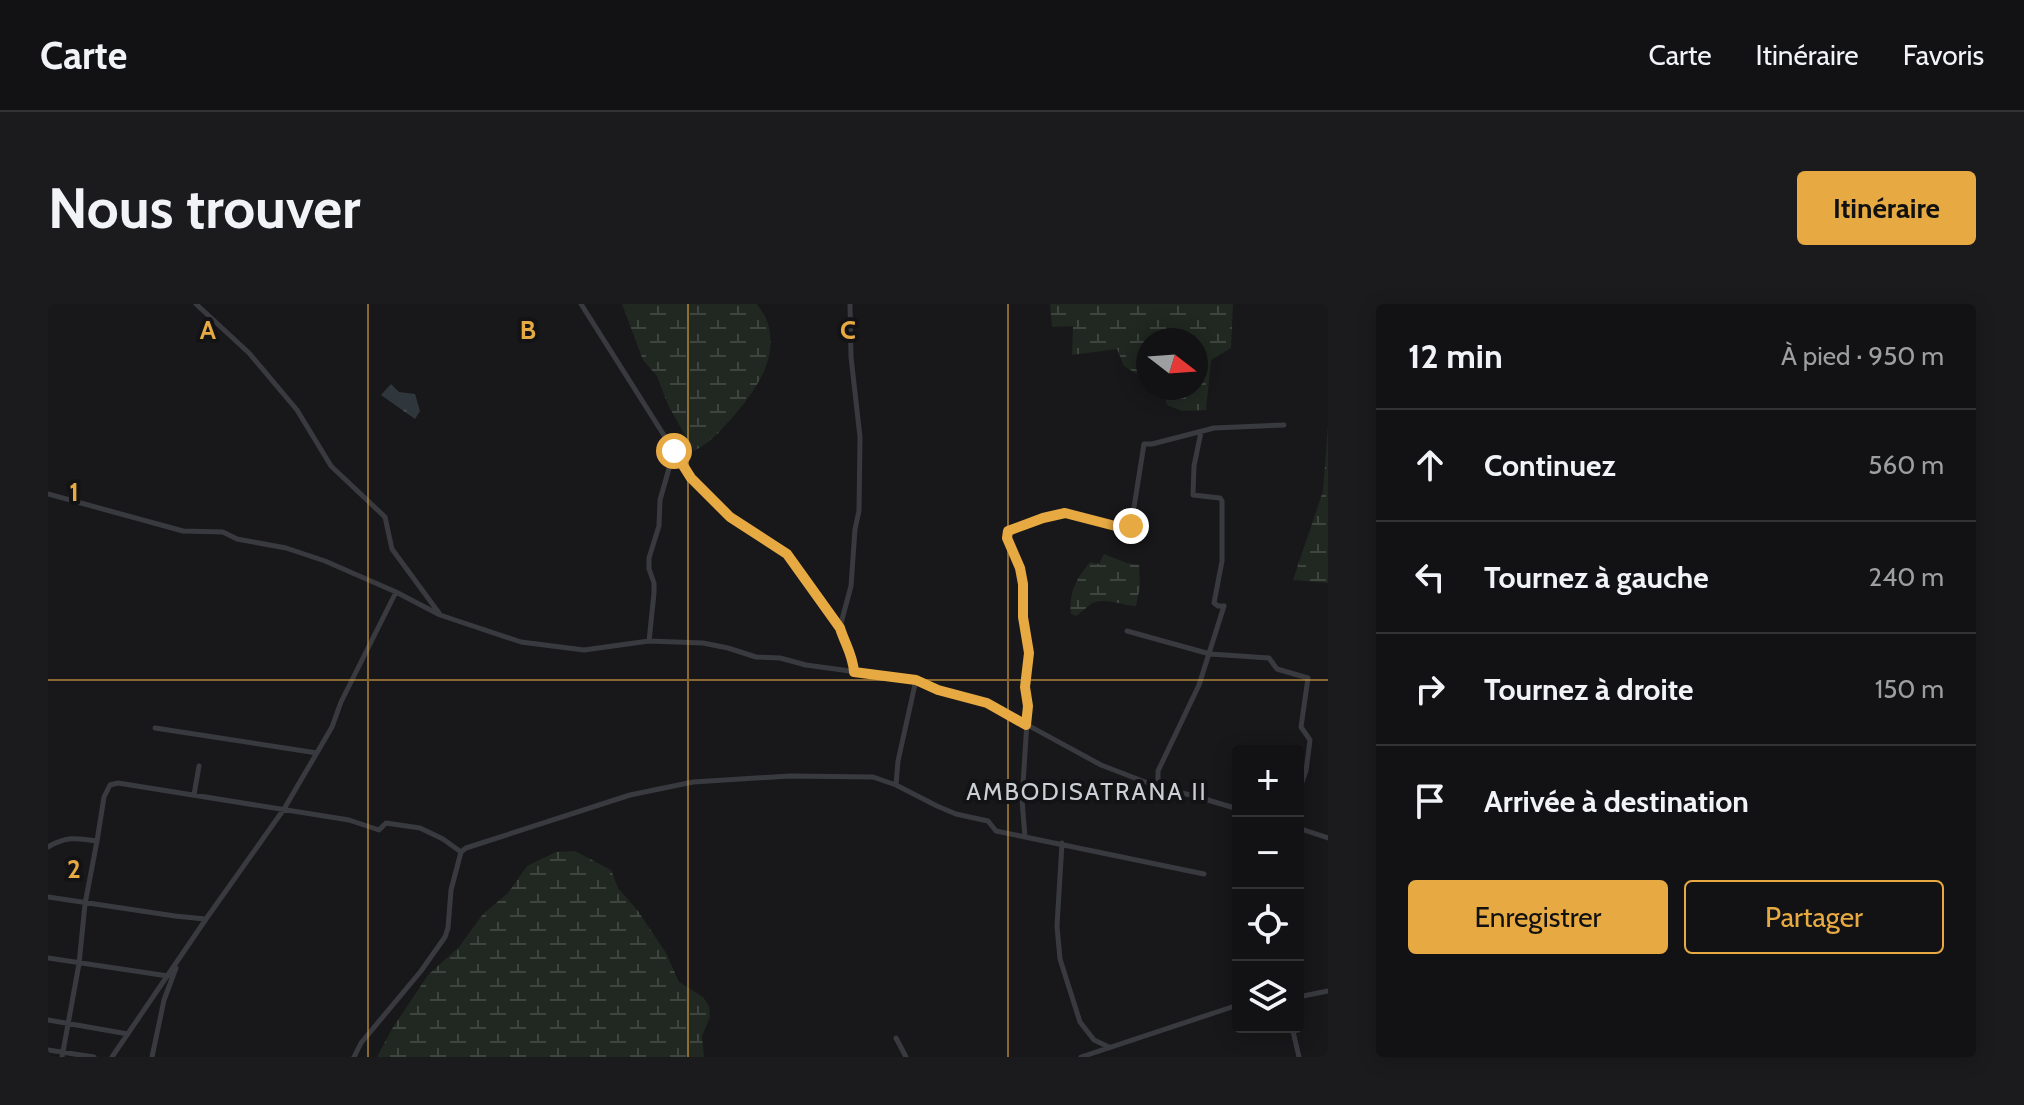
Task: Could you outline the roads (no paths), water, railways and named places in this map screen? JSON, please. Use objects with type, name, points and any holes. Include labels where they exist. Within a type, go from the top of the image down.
[{"type":"street","points":[[196,304],[249,353],[297,410],[331,466],[385,517],[392,549],[440,615]]},
{"type":"street","points":[[581,304],[691,478],[730,517],[787,554],[840,628],[853,656],[854,672]]},
{"type":"street","points":[[840,628],[851,586],[859,511],[860,437],[851,357],[850,304]]},
{"type":"street","points":[[1025,837],[1022,800],[1029,653],[1023,617],[1023,584],[1020,568],[1007,538],[1008,531],[1065,513],[1127,529],[1131,526],[1144,444],[1214,428],[1284,425]]},
{"type":"street","points":[[1158,787],[1158,771],[1188,711],[1224,606],[1214,603],[1222,561],[1222,501],[1220,498],[1193,495],[1194,466],[1201,432]]},
{"type":"street","points":[[649,641],[654,583],[649,558],[659,526],[660,500],[674,451]]},
{"type":"street","points":[[48,494],[183,531],[223,532],[237,539],[286,548],[325,561],[440,615],[521,642],[584,650],[649,641],[703,643],[756,657],[780,658],[806,665],[916,680],[938,690],[987,703],[1101,765],[1158,787],[1232,807]]},
{"type":"street","points":[[112,1057],[284,809],[332,727],[341,702],[396,592]]},
{"type":"street","points":[[1127,631],[1210,654],[1269,658],[1277,669],[1308,678],[1301,727],[1310,740],[1304,776]]},
{"type":"street","points":[[896,785],[898,761],[916,680]]},
{"type":"street","points":[[155,728],[317,753]]},
{"type":"street","points":[[194,795],[199,766]]},
{"type":"street","points":[[354,1057],[361,1043],[445,937],[451,890],[461,852],[630,795],[693,782],[790,776],[873,777],[947,810],[988,821],[996,831],[1204,874]]},
{"type":"street","points":[[63,1055],[79,964],[85,904],[104,797],[110,785],[118,783],[284,809],[349,820],[379,830],[386,823],[420,828],[461,852]]},
{"type":"street","points":[[1304,830],[1328,838]]},
{"type":"street","points":[[48,847],[68,838],[97,841]]},
{"type":"street","points":[[1062,843],[1057,926],[1060,959],[1080,1022],[1094,1040],[1109,1047]]},
{"type":"street","points":[[48,897],[206,919]]},
{"type":"street","points":[[48,958],[168,976]]},
{"type":"street","points":[[152,1057],[164,1000],[179,960]]},
{"type":"street","points":[[1304,996],[1328,991]]},
{"type":"street","points":[[1081,1057],[1232,1007]]},
{"type":"street","points":[[48,1020],[128,1034]]},
{"type":"street","points":[[1293,1033],[1299,1057]]},
{"type":"street","points":[[896,1038],[906,1057]]},
{"type":"street","points":[[48,1050],[63,1055],[94,1057]]},
{"type":"water","points":[[391,384],[399,392],[415,394],[420,411],[415,419],[381,395]]},
{"type":"district","name":"AMBODISATRANA II","points":[[1087,792]]}]
